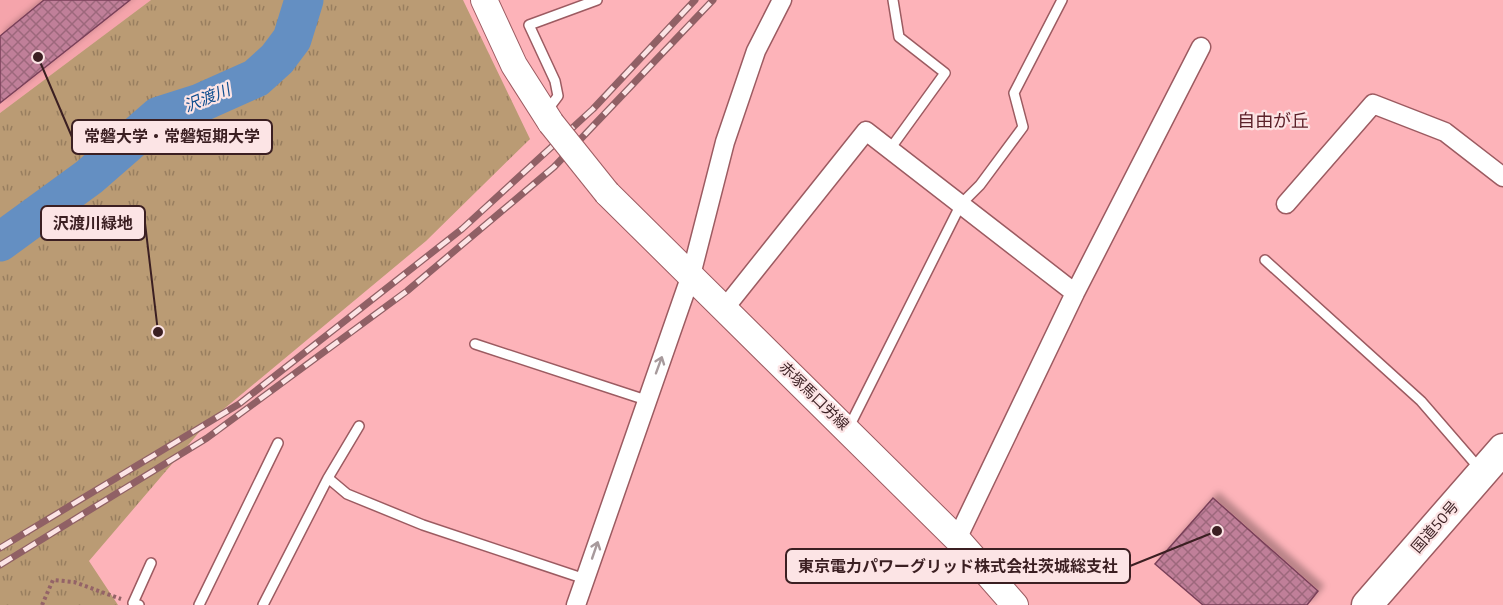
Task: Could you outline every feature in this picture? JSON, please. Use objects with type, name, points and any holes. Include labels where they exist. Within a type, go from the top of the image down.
[{"type":"highway","name":"国道50号","points":[[1368,605],[1503,449]]},
{"type":"main road","points":[[484,0],[514,65],[548,119]]},
{"type":"main road","name":"赤塚馬口労線","points":[[548,119],[607,193],[957,539],[1015,605]]},
{"type":"street","points":[[576,605],[691,275],[725,142],[756,51],[782,0]]},
{"type":"street","points":[[957,539],[1075,293],[1201,47]]},
{"type":"street","points":[[1286,204],[1373,104],[1444,132],[1503,177]]},
{"type":"street","points":[[724,309],[866,131],[1075,293]]},
{"type":"lane","points":[[548,119],[558,96],[555,81],[529,25],[597,0]]},
{"type":"lane","points":[[890,149],[945,74],[899,37],[893,0]]},
{"type":"lane","points":[[848,430],[961,204],[980,185],[1023,127],[1014,93],[1062,0]]},
{"type":"lane","points":[[1265,260],[1421,401],[1482,472]]},
{"type":"lane","points":[[475,344],[646,400]]},
{"type":"lane","points":[[263,605],[328,478],[359,426]]},
{"type":"lane","points":[[199,605],[278,443]]},
{"type":"lane","points":[[328,478],[347,494],[423,525],[585,579]]},
{"type":"lane","points":[[136,604],[151,562]]},
{"type":"path","points":[[42,605],[53,580],[74,582],[136,604]]},
{"type":"shaded area","points":[[0,0],[151,0],[0,113]]},
{"type":"green space","points":[[151,0],[463,0],[530,139],[426,241],[207,423],[89,561],[118,605],[0,605],[0,113]]},
{"type":"building","points":[[44,0],[130,0],[0,103],[0,36]]},
{"type":"building","points":[[1213,498],[1318,591],[1307,605],[1203,605],[1155,564]]},
{"type":"waterway","name":"沢渡川","points":[[0,242],[89,177],[159,116],[200,103],[256,78],[277,59],[292,39],[304,0]]},
{"type":"railway","points":[[0,548],[239,404],[462,229],[593,109],[695,0]]},
{"type":"railway","points":[[0,565],[207,438],[407,291],[554,167],[713,0]]},
{"type":"place","name":"常磐大学・常磐短期大学","points":[[38,57]]},
{"type":"place","name":"沢渡川緑地","points":[[158,332]]},
{"type":"place","name":"東京電力パワーグリッド株式会社茨城総支社","points":[[1217,531]]},
{"type":"district","name":"自由が丘","points":[[1273,121]]}]
